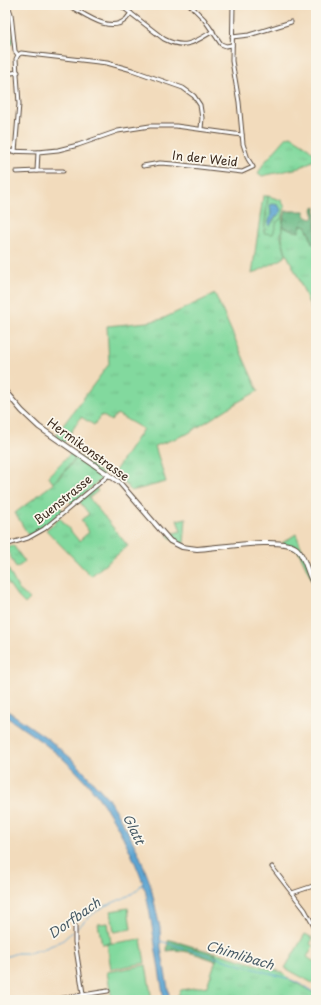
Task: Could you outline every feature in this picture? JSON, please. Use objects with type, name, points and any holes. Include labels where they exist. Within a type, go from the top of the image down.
[{"type":"street","points":[[8,5],[11,14],[15,51],[18,55]]},
{"type":"street","points":[[120,5],[164,39],[172,43],[187,45],[212,31]]},
{"type":"street","points":[[190,5],[204,19],[221,44],[226,46],[232,45]]},
{"type":"street","points":[[5,151],[38,152],[58,150],[78,145],[109,133],[140,126],[168,125],[242,135],[232,60],[233,5]]},
{"type":"street","points":[[73,8],[95,20],[113,25],[124,22],[131,13]]},
{"type":"street","points":[[232,37],[249,35],[291,22]]},
{"type":"street","points":[[18,55],[21,53],[107,63],[183,88],[194,96],[200,105],[202,114],[201,129]]},
{"type":"street","points":[[15,152],[19,104],[16,60],[18,55]]},
{"type":"street","points":[[5,74],[18,72]]},
{"type":"street","name":"In der Weid","points":[[143,166],[160,163],[242,172],[253,167],[245,151],[242,135]]},
{"type":"street","points":[[37,171],[38,152]]},
{"type":"street","points":[[16,172],[63,171]]},
{"type":"street","name":"Hermikonstrasse","points":[[5,390],[22,412],[39,427],[122,484],[164,535],[175,544],[188,549],[272,542],[288,544],[298,550],[316,588]]},
{"type":"street","name":"Buenstrasse","points":[[5,545],[23,540],[44,529],[109,475]]},
{"type":"street","points":[[272,867],[304,910],[316,930]]},
{"type":"street","points":[[292,893],[316,885]]},
{"type":"street","points":[[76,928],[75,942],[84,1000]]},
{"type":"street","points":[[50,1000],[108,991]]},
{"type":"green space","points":[[7,6],[13,44],[5,44],[5,7]]},
{"type":"green space","points":[[291,136],[304,144],[316,155],[316,159],[299,168],[262,176],[258,173],[264,163],[287,137]]},
{"type":"green space","points":[[263,196],[268,196],[264,232],[283,217],[281,237],[286,254],[282,259],[252,274]]},
{"type":"green space","points":[[268,196],[281,200],[285,207],[283,217],[277,222],[273,234],[264,233]]},
{"type":"green space","points":[[316,207],[316,247],[312,243],[309,231],[307,231],[307,226],[301,225],[299,232],[282,226],[286,211],[304,211],[306,216],[312,219],[314,217],[312,209]]},
{"type":"green space","points":[[301,225],[307,226],[312,243],[316,247],[316,321],[298,277],[286,253],[282,238],[282,226],[290,230]]},
{"type":"green space","points":[[215,294],[258,391],[187,434],[155,446],[166,482],[131,491],[113,474],[143,429],[117,414],[111,421],[102,415],[94,425],[81,417],[64,443],[55,436],[109,364],[107,326],[148,322],[162,319]]},
{"type":"green space","points":[[72,452],[78,456],[53,483],[48,476]]},
{"type":"green space","points":[[79,456],[103,474],[103,478],[72,504],[66,497],[58,504],[63,511],[40,530],[29,536],[15,513],[54,483]]},
{"type":"green space","points":[[96,488],[98,491],[89,498],[128,546],[91,576],[46,530],[60,518],[79,541],[89,532],[81,520],[89,514],[79,501]]},
{"type":"green space","points":[[186,518],[184,545],[167,535],[181,531],[177,520]]},
{"type":"green space","points":[[296,534],[316,584],[316,588],[298,550],[282,543]]},
{"type":"green space","points":[[13,545],[25,562],[16,568],[6,547]]},
{"type":"green space","points":[[5,563],[19,590],[30,599],[25,604],[5,580]]},
{"type":"green space","points":[[128,908],[131,929],[114,932],[111,911]]},
{"type":"green space","points":[[108,923],[111,943],[102,944],[98,924]]},
{"type":"green space","points":[[305,934],[313,938],[310,944],[313,946],[307,957],[316,963],[316,985],[285,968]]},
{"type":"green space","points":[[141,939],[145,963],[111,969],[107,944]]},
{"type":"green space","points":[[171,940],[214,953],[217,957],[216,961],[186,952],[173,950],[167,951],[168,941]]},
{"type":"green space","points":[[214,952],[282,972],[289,979],[316,994],[316,1000],[175,1000],[181,990],[207,986],[217,957]]},
{"type":"green space","points":[[146,965],[152,1000],[112,1000],[107,972]]},
{"type":"water","points":[[270,205],[278,205],[282,211],[273,220],[270,226],[268,225],[271,214]]},
{"type":"water","name":"Glatt","points":[[5,709],[47,738],[72,759],[107,797],[127,830],[139,854],[150,883],[160,928],[161,948],[170,1000],[164,1000],[145,889],[142,885],[143,883],[136,864],[118,828],[97,795],[84,780],[55,752],[5,716]]},
{"type":"waterway","name":"Dorfbach","points":[[76,929],[100,909],[135,892],[143,882]]},
{"type":"waterway","name":"Dorfbach","points":[[5,957],[17,953],[28,953],[43,949],[62,941],[73,931]]},
{"type":"waterway","name":"Chimlibach","points":[[160,941],[289,979],[301,984],[316,994]]}]
